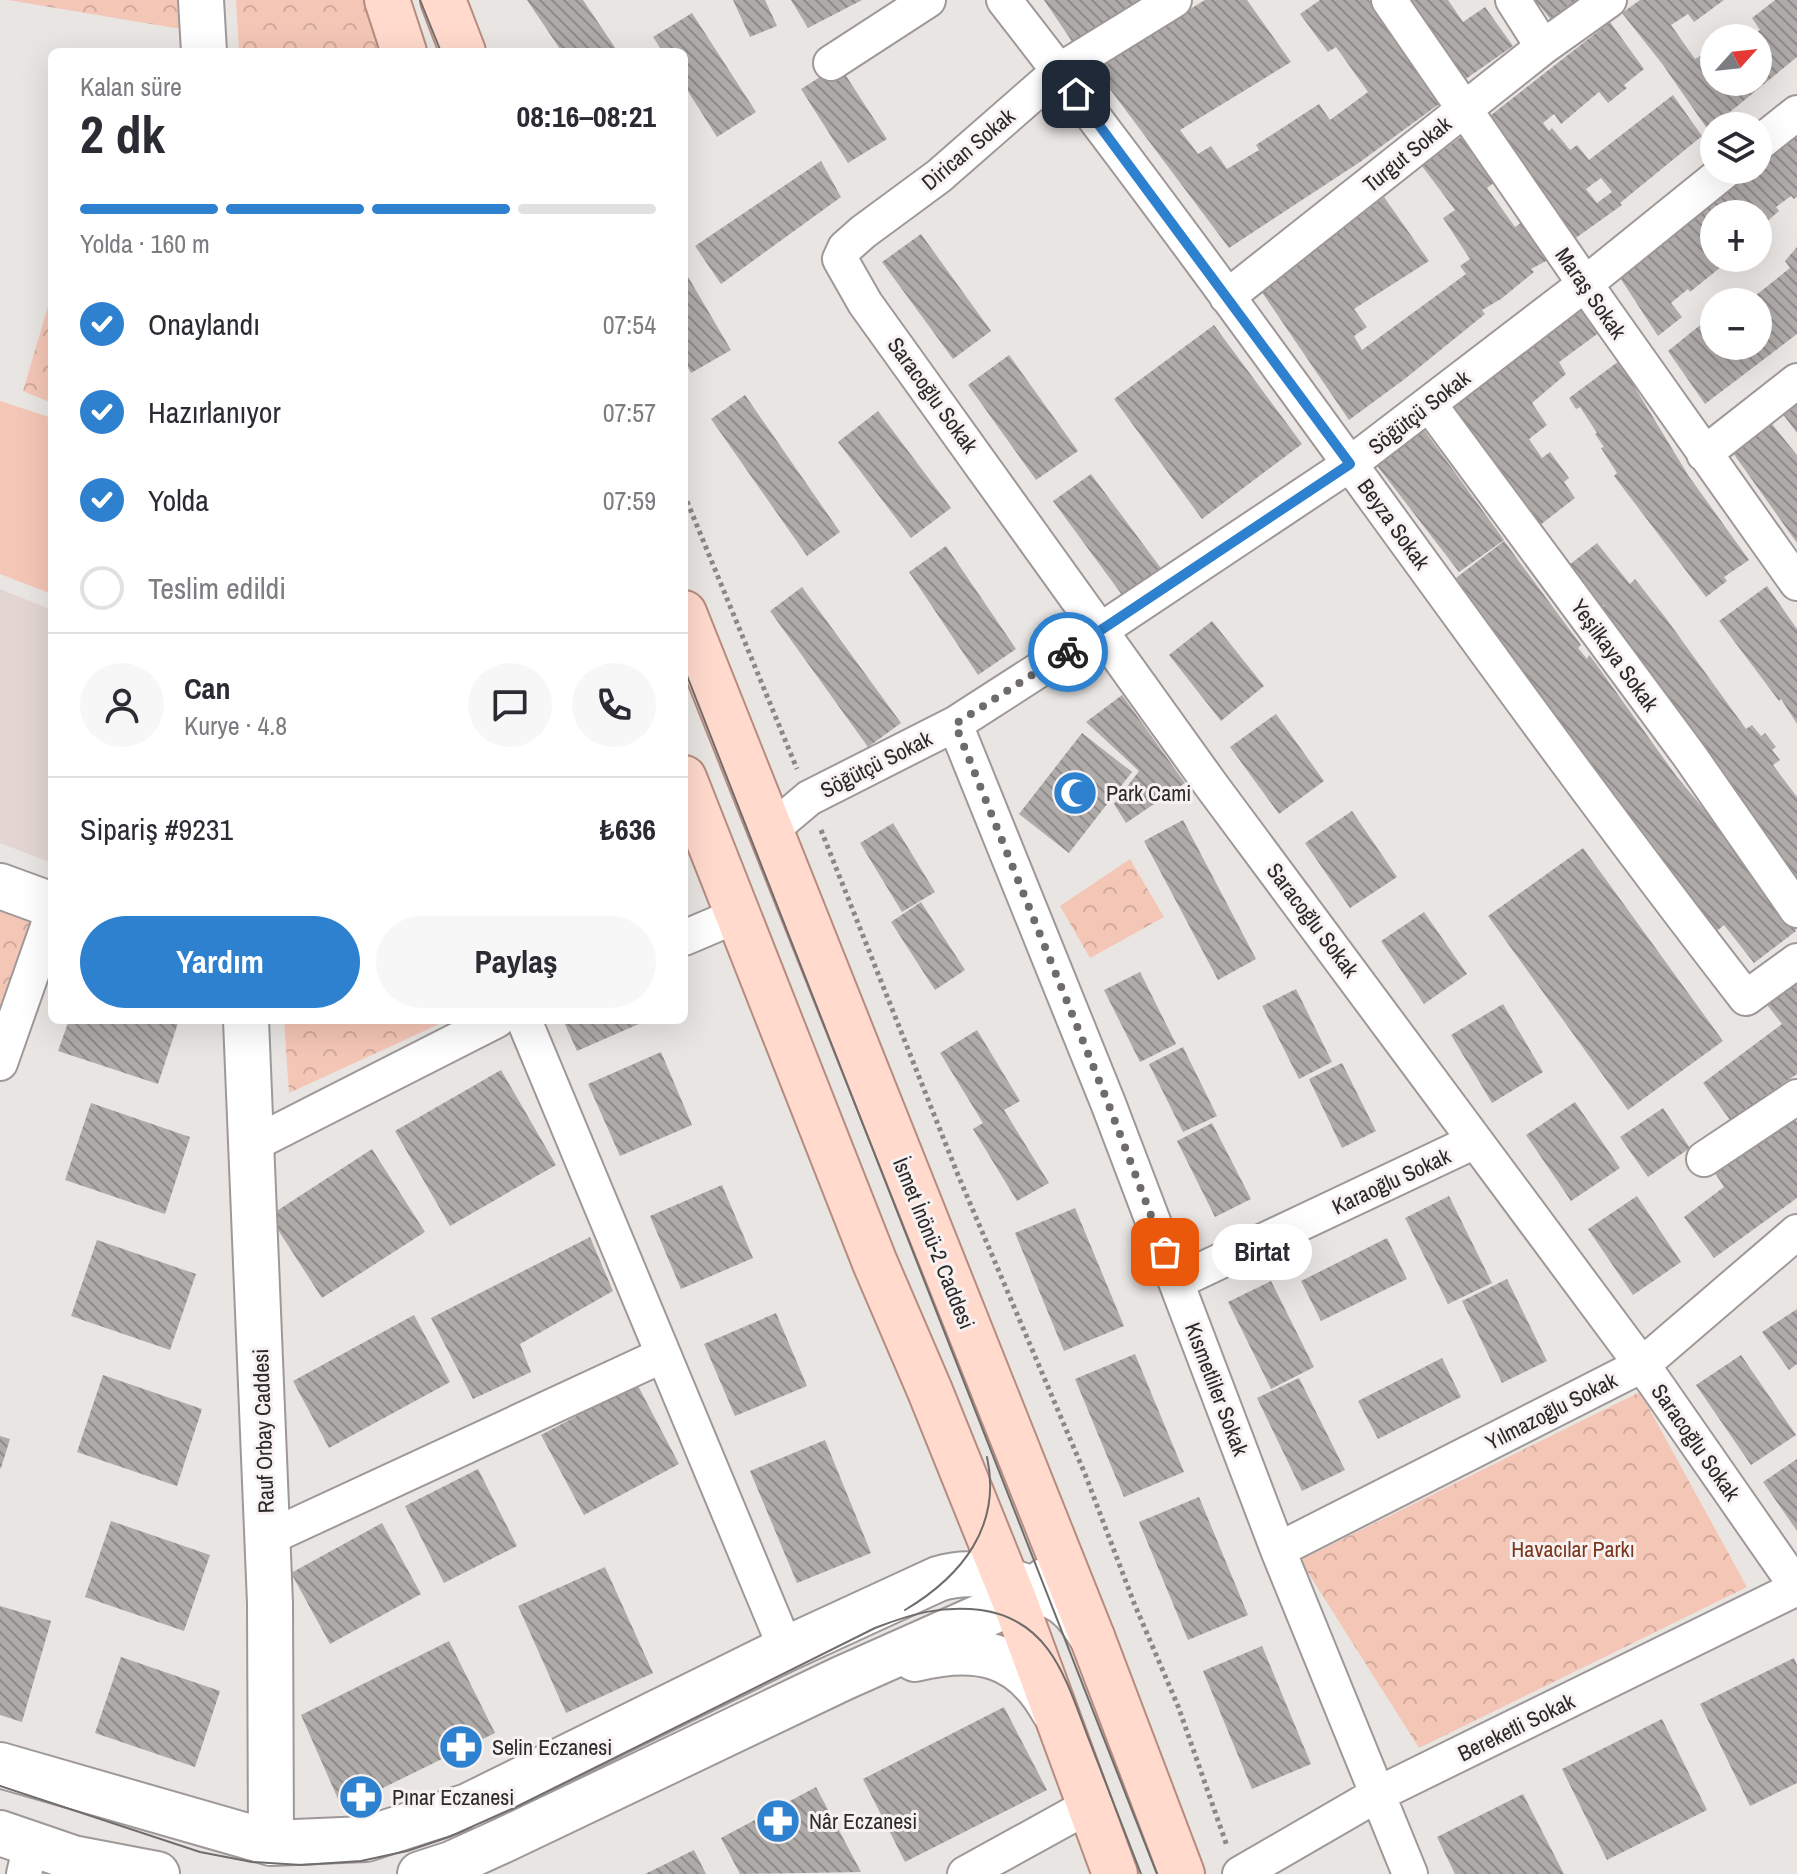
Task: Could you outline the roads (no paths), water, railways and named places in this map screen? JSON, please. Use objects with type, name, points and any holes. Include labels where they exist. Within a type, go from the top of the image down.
[{"type":"main road","points":[[387,0],[403,48]]},
{"type":"main road","points":[[443,0],[461,48]]},
{"type":"main road","name":"İsmet İnönü-2 Caddesi","points":[[688,623],[1092,1637],[1182,1874]]},
{"type":"main road","points":[[688,788],[869,1248],[968,1484],[1019,1590],[1060,1725],[1115,1874]]},
{"type":"street","points":[[201,0],[204,48]]},
{"type":"street","points":[[831,63],[928,0]]},
{"type":"street","name":"Beyza Sokak","points":[[1004,0],[1227,297],[1636,857],[1746,998],[1797,961]]},
{"type":"street","name":"Dirican Sokak","points":[[845,248],[895,206],[939,176],[1059,71],[1174,0]]},
{"type":"street","name":"Maraş Sokak","points":[[1389,0],[1797,583]]},
{"type":"street","points":[[1513,0],[1543,47]]},
{"type":"street","name":"Turgut Sokak","points":[[1227,297],[1464,108],[1609,0]]},
{"type":"street","points":[[1772,133],[1797,113]]},
{"type":"street","name":"Söğütçü Sokak","points":[[770,831],[809,798],[955,724],[1350,464],[1585,284],[1709,184]]},
{"type":"street","name":"Saracoğlu Sokak","points":[[845,248],[840,259],[865,303],[1211,785],[1301,902],[1642,1365],[1797,1587]]},
{"type":"street","points":[[1704,454],[1797,381]]},
{"type":"street","name":"Yeşilkaya Sokak","points":[[1429,404],[1689,755],[1797,910]]},
{"type":"street","name":"Kısmetliler Sokak","points":[[955,724],[1108,1103],[1278,1550],[1410,1874]]},
{"type":"street","points":[[0,886],[48,904]]},
{"type":"street","points":[[688,936],[738,915]]},
{"type":"street","points":[[0,1063],[48,926]]},
{"type":"street","name":"Rauf Orbay Caddesi","points":[[246,1024],[268,1538],[271,1843]]},
{"type":"street","points":[[251,1145],[489,1024]]},
{"type":"street","points":[[526,1024],[786,1649]]},
{"type":"street","points":[[1704,1159],[1797,1097]]},
{"type":"street","name":"Karaoğlu Sokak","points":[[1176,1282],[1475,1141]]},
{"type":"street","name":"Yılmazoğlu Sokak","points":[[1278,1550],[1642,1365],[1797,1232]]},
{"type":"street","points":[[268,1538],[663,1355]]},
{"type":"street","points":[[920,1587],[953,1563],[964,1548],[972,1512],[968,1484]]},
{"type":"street","points":[[420,1874],[451,1864],[506,1839],[1019,1590],[1044,1582],[1054,1559],[1050,1532]]},
{"type":"street","points":[[0,1765],[271,1843],[366,1839],[468,1806],[786,1649],[954,1574],[978,1573],[1019,1590],[1058,1598],[1070,1607],[1092,1637]]},
{"type":"street","name":"Bereketli Sokak","points":[[1236,1867],[1797,1587]]},
{"type":"street","points":[[843,1678],[933,1655],[959,1652],[983,1654],[1019,1667],[1036,1683],[1060,1725]]},
{"type":"street","points":[[965,1874],[1090,1805]]},
{"type":"street","points":[[19,1850],[157,1874]]},
{"type":"tram line","points":[[420,0],[439,48]]},
{"type":"tram line","points":[[688,678],[1157,1874]]},
{"type":"tram line","points":[[905,1610],[944,1581],[973,1547],[989,1505],[987,1457]]},
{"type":"tram line","points":[[0,1786],[200,1852],[252,1862],[301,1865],[361,1861],[407,1851],[449,1837],[516,1807],[875,1628],[927,1612],[981,1610],[1005,1616],[1024,1626],[1040,1640],[1063,1674],[1141,1874]]},
{"type":"place","name":"Park Cami","points":[[1075,793]]},
{"type":"place","name":"Birtat","points":[[1165,1252]]},
{"type":"place","name":"Selin Eczanesi","points":[[461,1747]]},
{"type":"place","name":"Pınar Eczanesi","points":[[361,1797]]},
{"type":"place","name":"Nâr Eczanesi","points":[[778,1821]]},
{"type":"park label","name":"Havacılar Parkı","points":[[1573,1549]]}]
